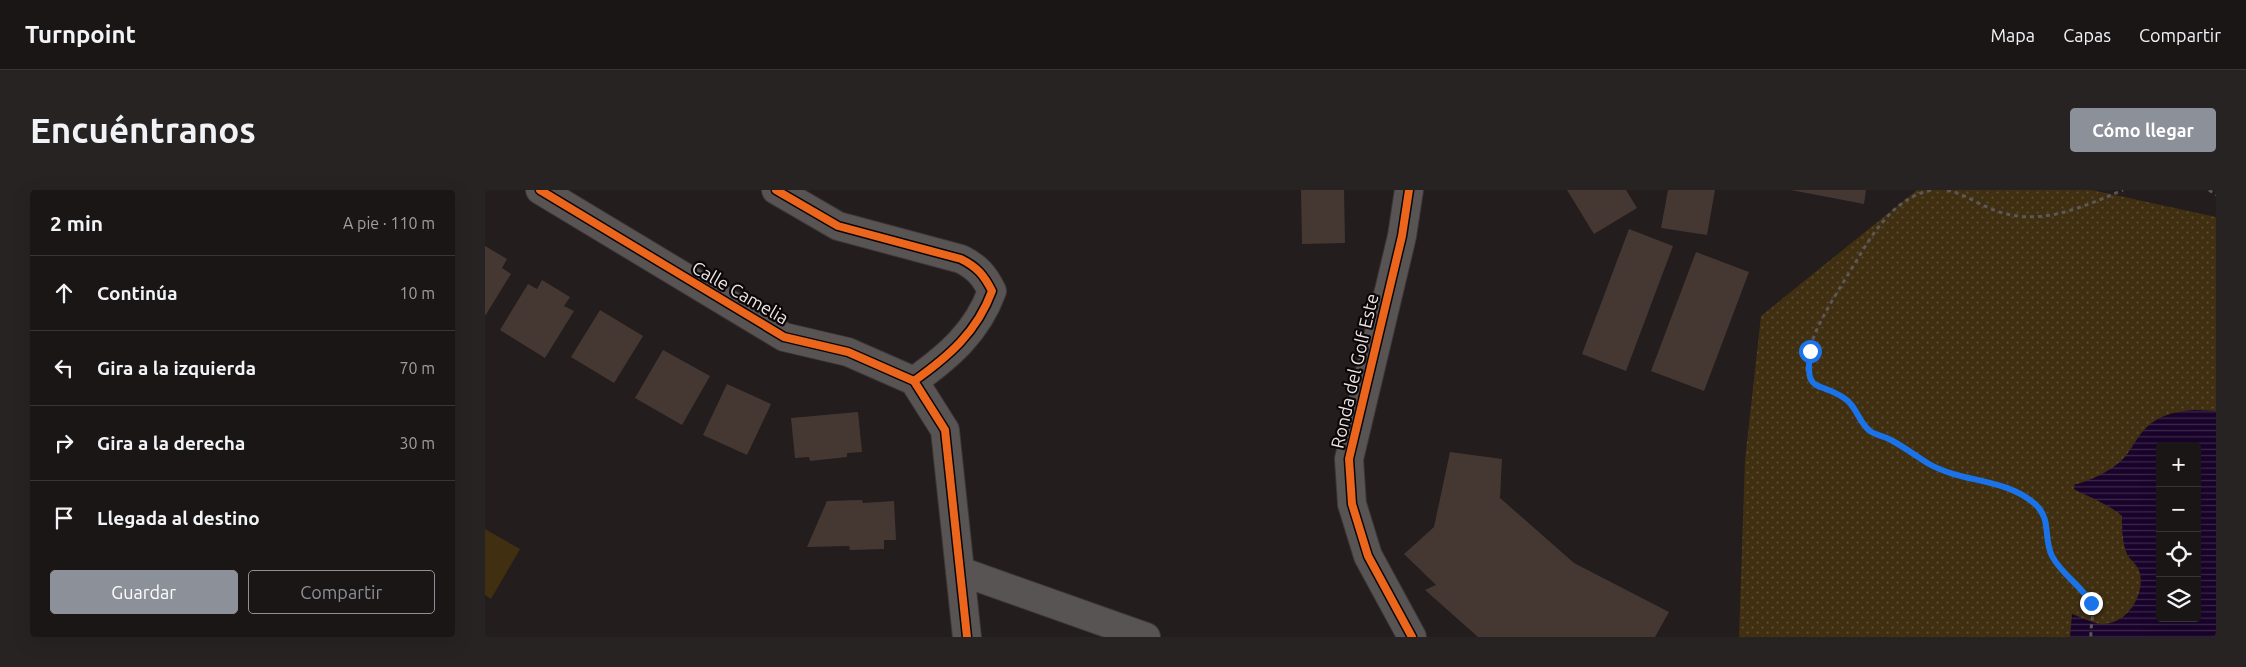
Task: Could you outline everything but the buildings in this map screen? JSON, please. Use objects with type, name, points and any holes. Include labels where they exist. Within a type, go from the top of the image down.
[{"type":"street","name":"Calle Camelia","points":[[540,190],[784,337],[848,352],[914,381]]},
{"type":"street","points":[[776,190],[838,226],[961,259],[975,266],[986,278],[992,291],[987,305],[972,330],[947,357],[914,381],[945,430],[967,637]]},
{"type":"street","name":"Ronda del Golf Este","points":[[1409,190],[1402,236],[1349,459],[1352,504],[1369,556],[1412,637]]},
{"type":"street","points":[[960,570],[1146,637]]},
{"type":"path","points":[[1931,190],[1904,201],[1889,214],[1870,239],[1818,324],[1810,351],[1808,370],[1810,380],[1817,387],[1844,398],[1854,407],[1870,432],[1890,439],[1947,473],[2016,490],[2043,511],[2046,518],[2051,554],[2067,577],[2087,596],[2092,612],[2091,637]]},
{"type":"path","points":[[1947,190],[1975,199],[1996,211],[2020,217],[2036,217],[2061,213],[2123,190]]},
{"type":"path","points":[[2209,190],[2216,195]]},
{"type":"shaded area","points":[[1917,190],[2092,190],[2216,217],[2216,637],[1739,637],[1745,460],[1761,316]]},
{"type":"shaded area","points":[[2195,410],[2216,411],[2216,637],[2070,637],[2072,614],[2101,624],[2118,620],[2132,608],[2140,591],[2141,582],[2139,570],[2125,549],[2122,516],[2074,489],[2074,485],[2099,476],[2117,465],[2150,424],[2162,417]]},
{"type":"shaded area","points":[[485,529],[520,549],[491,599],[485,595]]},
{"type":"cycle path","points":[[540,190],[784,337],[848,352],[914,381],[945,430],[967,637]]},
{"type":"cycle path","points":[[776,190],[838,226],[961,259],[976,268],[986,280],[992,291],[986,306],[970,331],[939,362],[914,381]]},
{"type":"cycle path","points":[[1409,190],[1402,236],[1349,459],[1352,504],[1368,556],[1412,637]]},
{"type":"route","points":[[1810,351],[1808,370],[1810,380],[1817,387],[1844,398],[1854,407],[1870,432],[1890,439],[1947,473],[2016,490],[2043,511],[2046,518],[2051,554],[2067,577],[2087,596],[2091,603]]}]
